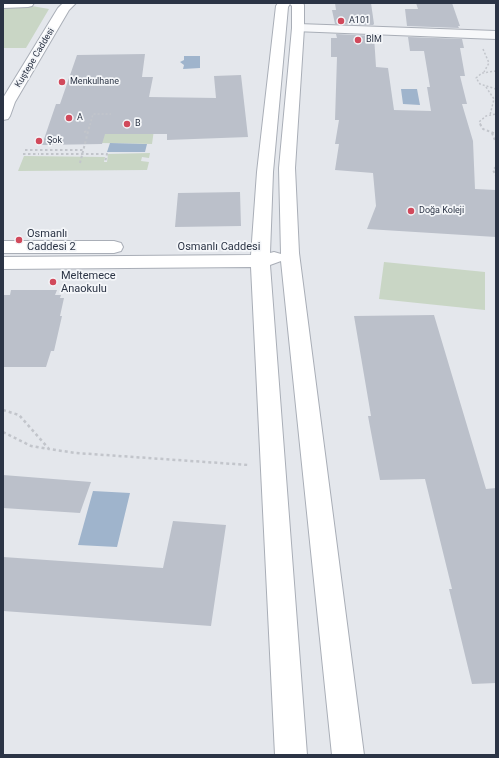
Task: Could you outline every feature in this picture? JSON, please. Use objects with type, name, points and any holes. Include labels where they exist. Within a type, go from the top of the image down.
[{"type":"street","points":[[3,4],[28,3]]},
{"type":"street","name":"Kuştepe Caddesi","points":[[5,107],[64,8],[70,3]]},
{"type":"street","points":[[285,3],[282,6],[265,172],[261,254],[291,755]]},
{"type":"street","points":[[295,3],[298,6],[298,28],[287,168],[290,253],[348,755]]},
{"type":"street","points":[[280,28],[496,35]]},
{"type":"street","name":"Osmanlı Caddesi","points":[[3,247],[261,254]]},
{"type":"street","name":"Osmanlı Caddesi","points":[[3,263],[290,253]]},
{"type":"path","points":[[483,48],[489,63],[484,72]]},
{"type":"path","points":[[496,71],[484,72],[476,78],[480,84],[496,89]]},
{"type":"path","points":[[486,87],[494,99],[490,115]]},
{"type":"path","points":[[80,163],[93,114],[111,114]]},
{"type":"path","points":[[496,114],[481,119],[479,122],[483,129],[496,134]]},
{"type":"path","points":[[492,133],[496,143]]},
{"type":"path","points":[[25,150],[83,150]]},
{"type":"path","points":[[23,154],[107,154],[105,162]]},
{"type":"path","points":[[496,167],[493,170],[496,176]]},
{"type":"path","points":[[3,410],[19,415],[50,449]]},
{"type":"path","points":[[3,432],[31,446],[76,453],[249,465]]},
{"type":"green space","points":[[32,6],[49,9],[26,48],[3,48],[3,8]]},
{"type":"green space","points":[[158,101],[152,144],[102,143],[84,132]]},
{"type":"green space","points":[[150,153],[149,158],[142,157],[141,161],[149,162],[147,170],[18,171],[24,156],[105,157],[104,162],[107,162],[108,154]]},
{"type":"green space","points":[[384,262],[485,272],[485,310],[379,299]]},
{"type":"water","points":[[184,56],[200,56],[200,68],[183,69],[184,65],[180,62],[184,60]]},
{"type":"water","points":[[401,89],[417,89],[420,105],[403,104]]},
{"type":"water","points":[[110,143],[147,144],[145,152],[107,152]]},
{"type":"water","points":[[93,491],[130,493],[117,547],[78,545]]},
{"type":"building","points":[[335,3],[371,3],[374,24],[335,24],[332,10],[336,10]]},
{"type":"building","points":[[416,3],[452,3],[460,26],[458,26],[459,28],[407,26],[405,9],[418,9]]},
{"type":"building","points":[[336,34],[374,36],[376,67],[388,68],[394,110],[431,111],[427,87],[430,87],[424,51],[410,51],[408,37],[462,39],[464,48],[460,48],[465,76],[460,76],[467,104],[462,104],[473,141],[475,189],[496,190],[496,237],[367,229],[376,206],[373,173],[335,170],[339,144],[335,144],[339,120],[335,120],[337,57],[331,57],[331,38],[337,38]]},
{"type":"building","points":[[145,54],[142,77],[153,77],[149,97],[216,98],[214,76],[241,75],[248,137],[167,140],[167,134],[105,134],[102,144],[42,145],[56,104],[60,104],[77,55]]},
{"type":"building","points":[[240,192],[241,226],[175,227],[178,193]]},
{"type":"building","points":[[11,290],[57,290],[55,295],[61,295],[60,298],[64,298],[60,316],[62,316],[54,351],[51,351],[46,367],[3,367],[3,295],[10,295]]},
{"type":"building","points":[[434,315],[486,489],[496,488],[496,683],[472,684],[449,589],[452,589],[425,479],[380,480],[368,416],[371,416],[354,316]]},
{"type":"building","points":[[3,475],[91,482],[80,513],[3,508]]},
{"type":"building","points":[[173,521],[226,525],[211,626],[3,611],[3,557],[163,568]]},
{"type":"place","name":"A101","points":[[341,21]]},
{"type":"place","name":"BİM","points":[[358,40]]},
{"type":"place","name":"Menkulhane","points":[[62,82]]},
{"type":"place","name":"A","points":[[69,118]]},
{"type":"place","name":"B","points":[[127,124]]},
{"type":"place","name":"Şok","points":[[39,141]]},
{"type":"place","name":"Doğa Koleji","points":[[411,211]]},
{"type":"place","name":"Osmanlı Caddesi 2","points":[[19,240]]},
{"type":"place","name":"Meltemece Anaokulu","points":[[53,282]]}]
